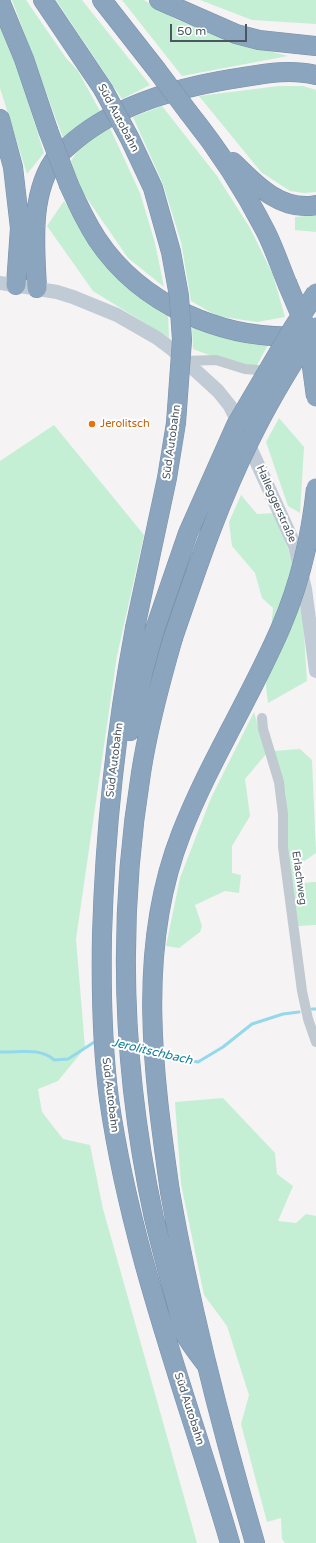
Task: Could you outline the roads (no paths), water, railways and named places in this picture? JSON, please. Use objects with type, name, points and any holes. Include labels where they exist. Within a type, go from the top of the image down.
[{"type":"highway","name":"Süd Autobahn","points":[[43,0],[103,89],[130,139],[153,188],[172,259],[179,296],[182,340],[175,430],[167,478],[125,680],[112,787],[105,863],[102,951],[102,1015],[109,1098],[128,1199],[156,1304],[230,1543]]},
{"type":"highway","points":[[102,0],[213,143],[259,188],[275,198],[294,206],[316,205]]},
{"type":"highway","points":[[159,0],[236,34],[259,40],[316,46]]},
{"type":"highway","points":[[0,1],[24,59],[68,185],[97,239],[116,263],[156,297],[172,307],[213,325],[258,335],[301,336],[316,334]]},
{"type":"highway","points":[[37,288],[34,236],[36,210],[42,188],[49,171],[58,156],[85,132],[136,104],[192,86],[275,72],[297,72],[316,75]]},
{"type":"highway","points":[[0,119],[13,167],[20,228],[8,284]]},
{"type":"highway","points":[[213,143],[266,232],[307,330],[316,397]]},
{"type":"highway","points":[[112,787],[126,752],[137,698],[154,632],[188,533],[236,425],[293,328],[316,293]]},
{"type":"highway","points":[[206,1364],[185,1334],[160,1244],[149,1195],[140,1143],[129,1057],[126,1013],[126,921],[134,821],[150,725],[173,638],[206,541],[250,440],[297,356],[316,327]]},
{"type":"highway","points":[[255,1543],[225,1439],[206,1364],[187,1281],[170,1192],[155,1072],[152,1022],[152,974],[154,944],[169,869],[189,816],[222,745],[264,665],[281,626],[304,560],[312,525],[316,488]]},
{"type":"main road","name":"Halleggerstraße","points":[[8,284],[37,288],[73,297],[118,315],[157,338],[218,391],[230,406],[254,454],[295,546],[305,589],[316,671]]},
{"type":"street","points":[[184,361],[216,360],[245,369],[270,371],[316,365]]},
{"type":"street","name":"Erlachweg","points":[[262,718],[263,729],[280,789],[283,814],[283,847],[302,991],[308,1019],[316,1042]]},
{"type":"waterway","name":"Jerolitschbach","points":[[161,1055],[198,1062],[223,1047],[252,1024],[283,1014],[299,1012]]},
{"type":"waterway","name":"Jerolitschbach","points":[[0,1052],[36,1052],[49,1056],[54,1060],[68,1059],[96,1041]]},
{"type":"waterway","name":"Jerolitschbach","points":[[109,1041],[123,1045]]},
{"type":"waterway","name":"Jerolitschbach","points":[[136,1050],[148,1053]]},
{"type":"place","name":"Jerolitsch","points":[[92,424]]}]
